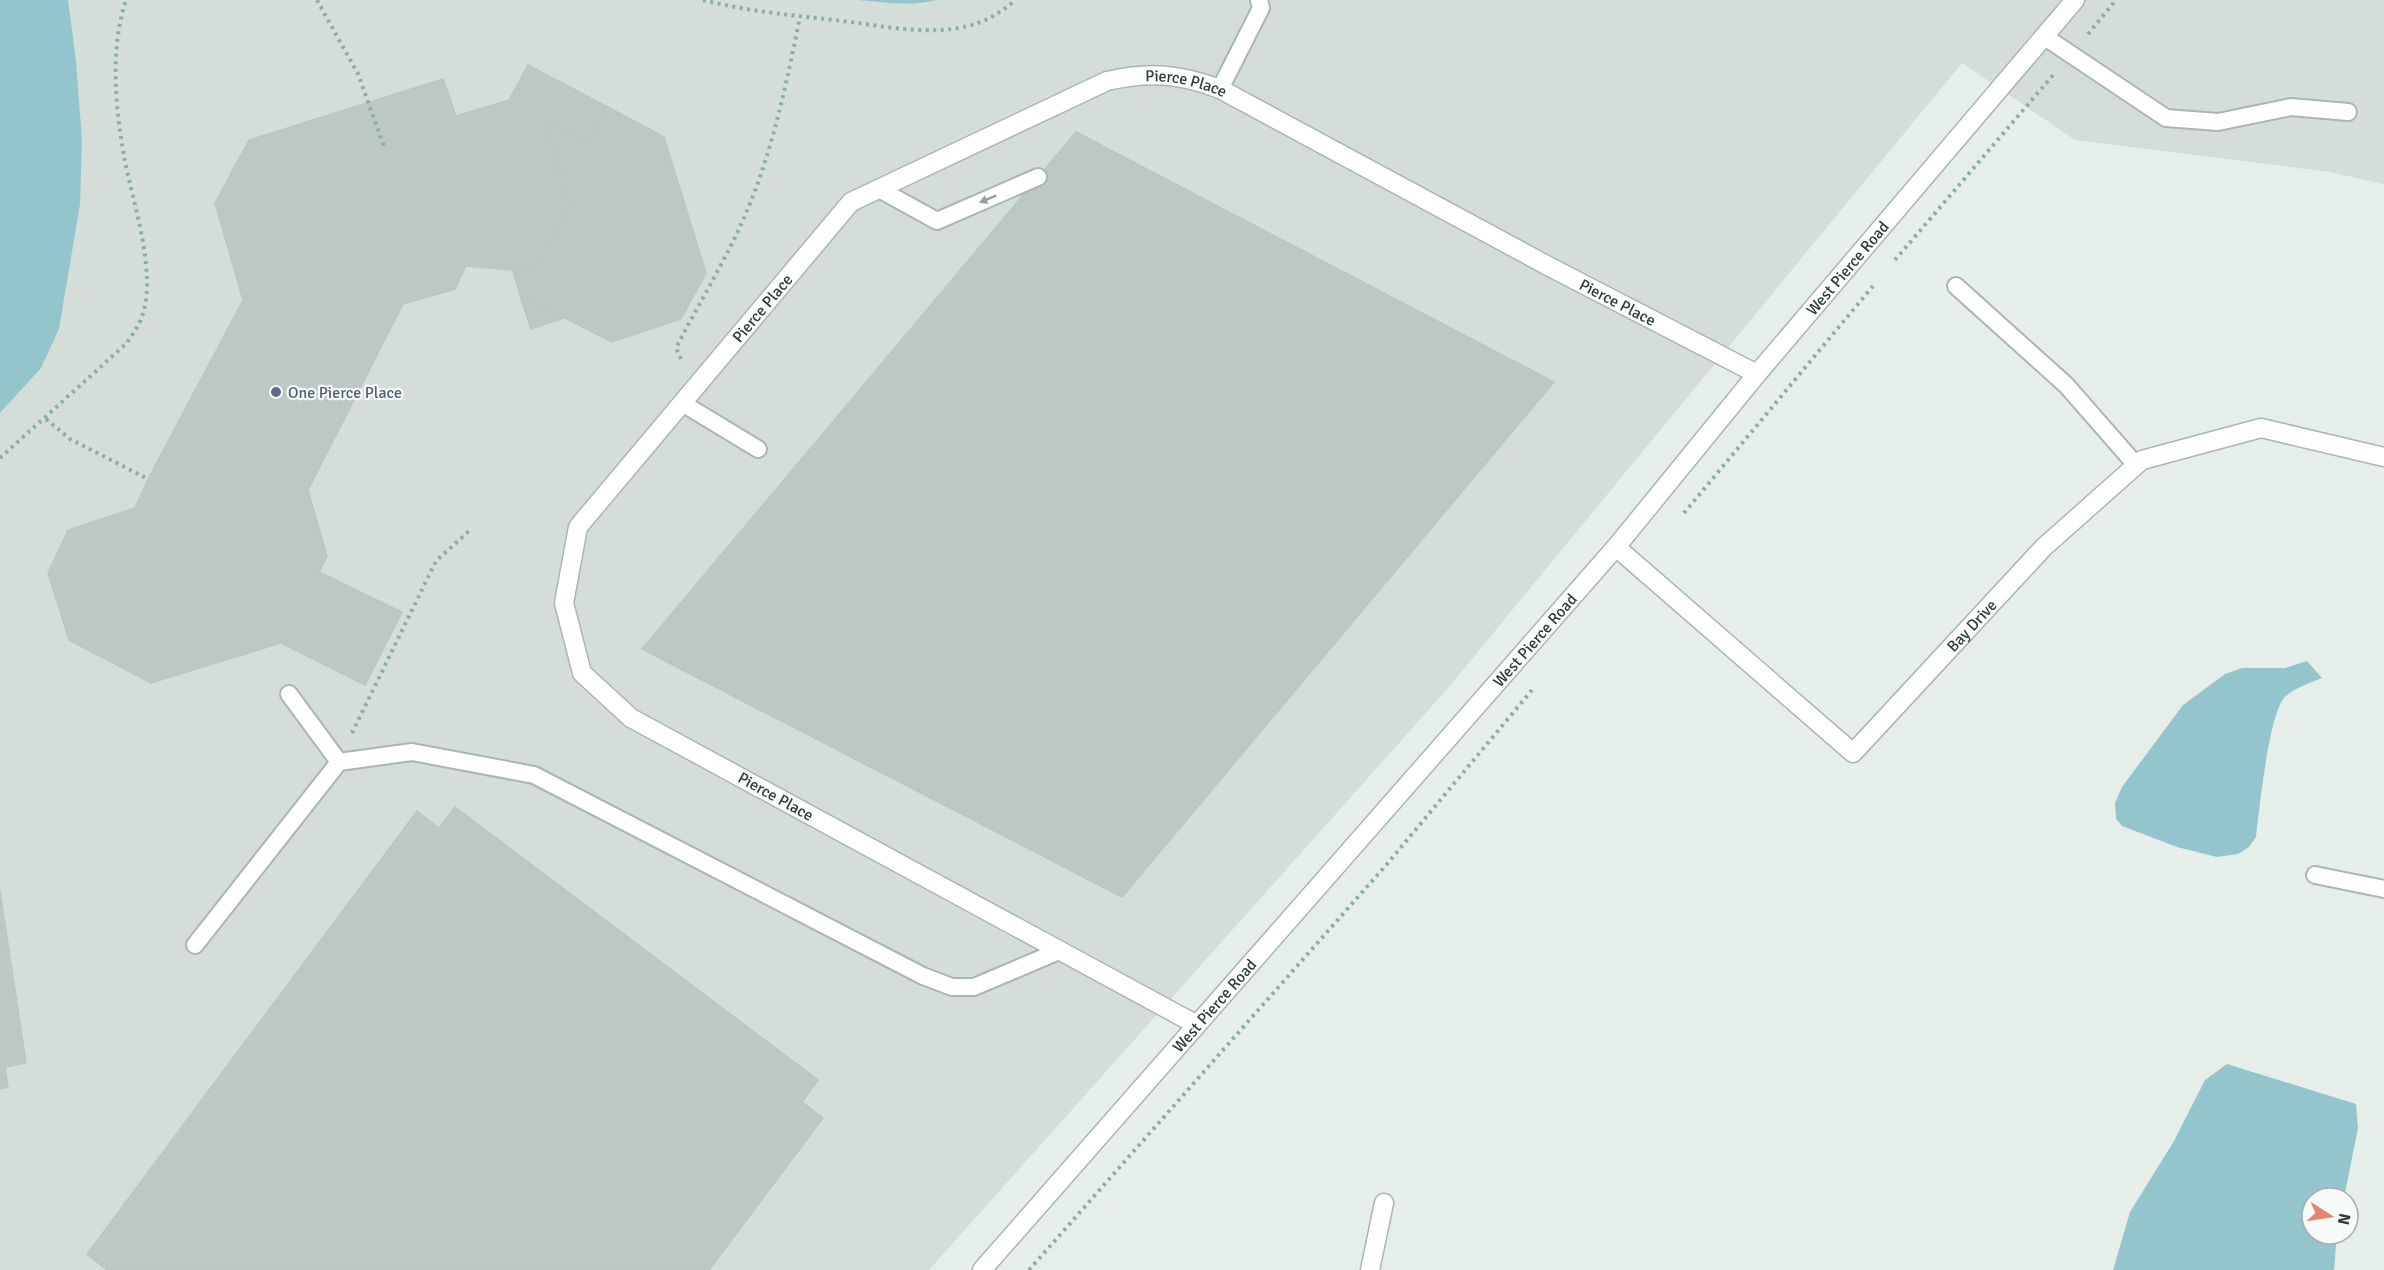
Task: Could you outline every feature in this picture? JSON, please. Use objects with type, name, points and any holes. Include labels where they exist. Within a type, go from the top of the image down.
[{"type":"street","name":"West Pierce Road","points":[[982,1270],[1616,547],[1757,374],[2076,0]]},
{"type":"street","name":"Pierce Place","points":[[1197,1025],[631,718],[582,673],[564,603],[578,527],[851,202],[1107,81],[1151,74],[1190,78],[1220,89],[1550,267],[1757,374]]},
{"type":"street","name":"Bay Drive","points":[[1616,547],[1853,753],[2044,547],[2142,460],[2261,428],[2384,457]]},
{"type":"street","points":[[1370,1270],[1384,1203]]},
{"type":"lane","points":[[1220,89],[1261,8],[1259,0]]},
{"type":"lane","points":[[2045,37],[2166,118],[2218,122],[2291,107],[2348,112]]},
{"type":"lane","points":[[879,189],[937,221],[1038,177]]},
{"type":"lane","points":[[1956,286],[2066,385],[2136,465]]},
{"type":"lane","points":[[682,402],[758,449]]},
{"type":"lane","points":[[289,694],[339,762]]},
{"type":"lane","points":[[195,945],[339,762],[412,752],[534,775],[923,976],[952,987],[974,987],[1059,951]]},
{"type":"lane","points":[[2315,875],[2384,889]]},
{"type":"path","points":[[0,458],[127,343],[142,318],[147,288],[143,245],[123,155],[117,95],[119,34],[126,0]]},
{"type":"path","points":[[703,0],[755,12],[879,27],[934,30],[966,27],[984,21],[1016,0]]},
{"type":"path","points":[[319,1],[358,74],[384,149]]},
{"type":"path","points":[[696,387],[676,348],[738,231],[763,167],[785,91],[800,17]]},
{"type":"path","points":[[46,418],[70,439],[148,479]]},
{"type":"path","points":[[339,762],[363,708],[436,561],[469,531]]},
{"type":"shaded area","points":[[0,0],[2384,0],[2384,184],[2329,172],[2075,140],[1962,63],[1449,687],[929,1270],[0,1270]]},
{"type":"water","points":[[0,0],[68,0],[76,61],[82,140],[80,204],[59,329],[41,368],[0,413]]},
{"type":"water","points":[[857,0],[936,0],[906,4]]},
{"type":"water","points":[[2307,661],[2322,678],[2293,691],[2279,706],[2266,763],[2256,837],[2249,847],[2238,854],[2217,857],[2177,847],[2122,826],[2116,819],[2115,803],[2122,787],[2183,705],[2225,674],[2242,668],[2285,668]]},
{"type":"water","points":[[2227,1064],[2356,1104],[2358,1128],[2346,1186],[2300,1186],[2300,1246],[2336,1246],[2334,1270],[2113,1270],[2130,1212],[2174,1141],[2205,1080]]},
{"type":"building","name":"One Pierce Place","points":[[528,65],[606,106],[588,143],[545,120],[570,204],[542,262],[513,270],[466,266],[455,289],[403,304],[308,490],[327,556],[319,572],[402,612],[365,685],[281,643],[151,683],[69,640],[48,573],[68,530],[135,508],[148,479],[243,300],[215,203],[249,140],[443,79],[456,116],[509,100]]},
{"type":"building","points":[[606,106],[664,137],[706,273],[681,319],[612,342],[520,295],[513,271],[542,262],[570,204],[545,121],[588,143]]},
{"type":"building","points":[[1076,132],[1554,382],[1122,897],[642,649]]},
{"type":"building","points":[[520,296],[564,318],[531,329]]},
{"type":"building","points":[[455,807],[818,1080],[802,1102],[823,1118],[709,1270],[107,1270],[87,1254],[417,811],[439,828]]},
{"type":"building","points":[[0,891],[26,1063],[5,1067],[8,1087],[0,1089]]},
{"type":"place","name":"One Pierce Place","points":[[276,392]]}]
